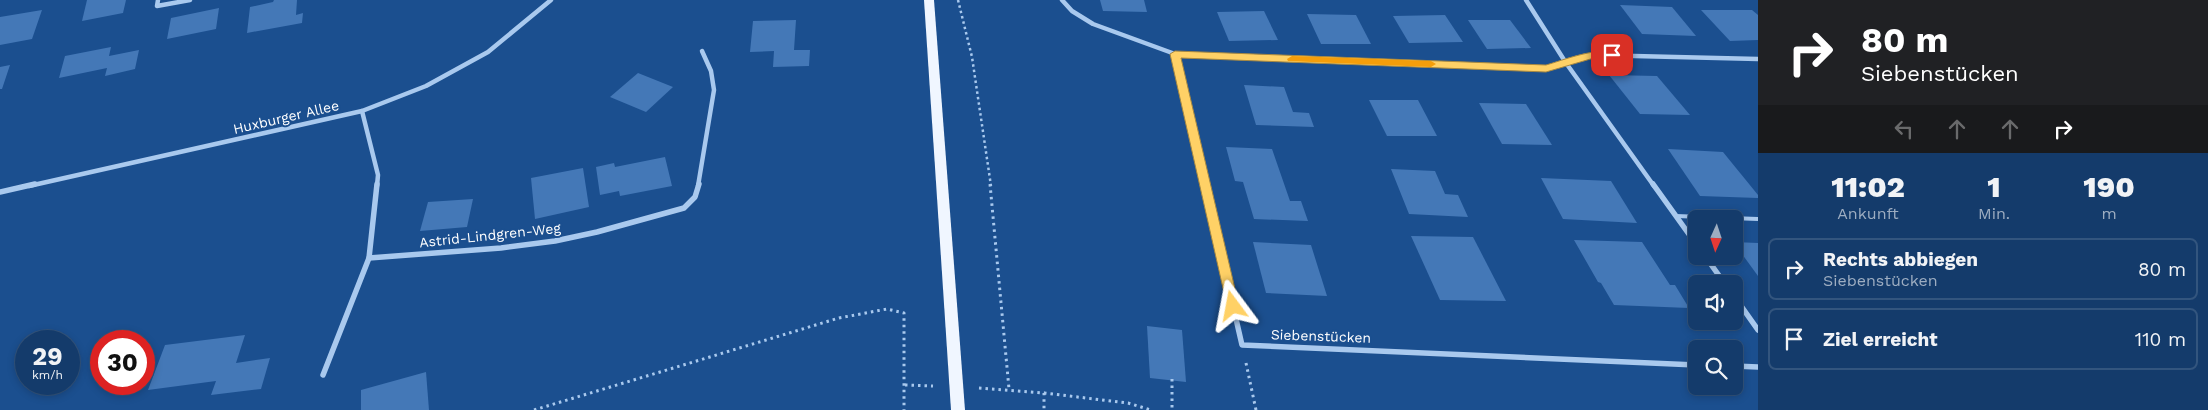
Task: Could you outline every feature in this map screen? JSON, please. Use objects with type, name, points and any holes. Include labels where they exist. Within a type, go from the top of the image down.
[{"type":"main road","points":[[929,0],[939,120],[958,410]]},
{"type":"street","points":[[158,0],[156,6],[190,0]]},
{"type":"street","name":"Huxburger Allee","points":[[0,192],[362,112],[426,86],[488,52],[551,0]]},
{"type":"street","points":[[1062,0],[1072,11],[1093,24],[1175,54],[1546,69],[1593,55],[1758,59]]},
{"type":"street","points":[[1526,0],[1566,63],[1688,233]]},
{"type":"street","name":"Astrid-Lindgren-Weg","points":[[369,258],[501,248],[555,241],[616,227],[684,208],[696,197],[714,90],[711,71],[702,50]]},
{"type":"street","points":[[1175,54],[1242,345]]},
{"type":"street","points":[[322,375],[369,258],[378,175],[362,112]]},
{"type":"street","points":[[1743,309],[1758,330]]},
{"type":"street","name":"Siebenstücken","points":[[1242,345],[1688,365]]},
{"type":"street","points":[[1743,366],[1758,367]]},
{"type":"lane","points":[[1676,216],[1758,219]]},
{"type":"path","points":[[958,0],[972,57],[988,158],[1009,390],[1128,403],[1150,410]]},
{"type":"path","points":[[534,410],[839,318],[887,309],[904,313],[904,410]]},
{"type":"path","points":[[1242,345],[1256,410]]},
{"type":"path","points":[[1172,379],[1172,410]]},
{"type":"path","points":[[1044,393],[1044,410]]},
{"type":"building","points":[[87,0],[126,0],[123,13],[82,21]]},
{"type":"building","points":[[274,0],[297,0],[296,15],[303,13],[302,23],[247,33],[250,7],[273,2]]},
{"type":"building","points":[[1100,0],[1144,0],[1147,12],[1103,11]]},
{"type":"building","points":[[1620,5],[1672,7],[1696,36],[1642,34]]},
{"type":"building","points":[[219,8],[216,29],[167,39],[171,18]]},
{"type":"building","points":[[42,10],[32,39],[0,45],[0,17]]},
{"type":"building","points":[[1701,10],[1752,10],[1758,15],[1758,40],[1730,41]]},
{"type":"building","points":[[1264,11],[1278,40],[1229,41],[1217,12]]},
{"type":"building","points":[[1307,14],[1356,15],[1371,44],[1321,44]]},
{"type":"building","points":[[1445,15],[1463,42],[1409,43],[1393,16]]},
{"type":"building","points":[[796,20],[794,50],[810,50],[809,66],[773,67],[774,51],[750,52],[753,21]]},
{"type":"building","points":[[1468,20],[1510,20],[1531,48],[1487,49]]},
{"type":"building","points":[[111,47],[109,56],[139,50],[135,69],[105,76],[107,68],[59,78],[65,56]]},
{"type":"building","points":[[10,65],[2,89],[0,89],[0,67]]},
{"type":"building","points":[[638,73],[673,87],[646,112],[610,97]]},
{"type":"building","points":[[1609,75],[1657,76],[1690,115],[1640,114]]},
{"type":"building","points":[[1244,85],[1284,87],[1293,112],[1309,113],[1314,127],[1256,125]]},
{"type":"building","points":[[1369,100],[1418,100],[1437,136],[1387,136]]},
{"type":"building","points":[[1479,103],[1526,104],[1552,145],[1502,144]]},
{"type":"building","points":[[1226,147],[1272,149],[1290,201],[1301,201],[1308,221],[1254,219],[1243,182],[1235,181]]},
{"type":"building","points":[[1668,149],[1723,152],[1758,195],[1758,198],[1700,196]]},
{"type":"building","points":[[665,157],[672,186],[620,196],[619,191],[600,195],[596,167],[614,163],[615,167]]},
{"type":"building","points":[[583,168],[589,207],[535,219],[531,178]]},
{"type":"building","points":[[1391,169],[1435,171],[1445,194],[1458,195],[1468,217],[1409,214]]},
{"type":"building","points":[[1541,178],[1611,181],[1637,223],[1563,219]]},
{"type":"building","points":[[473,199],[467,227],[420,231],[428,202]]},
{"type":"building","points":[[1411,236],[1473,237],[1506,301],[1440,300]]},
{"type":"building","points":[[1574,240],[1642,242],[1670,285],[1675,285],[1688,308],[1614,305],[1601,283],[1598,282]]},
{"type":"building","points":[[1253,242],[1311,245],[1327,296],[1266,293]]},
{"type":"building","points":[[1743,242],[1758,243],[1758,276],[1743,255]]},
{"type":"building","points":[[1147,326],[1182,330],[1186,382],[1150,378]]},
{"type":"building","points":[[245,335],[236,363],[270,358],[261,389],[211,395],[216,381],[155,389],[155,371],[165,345]]},
{"type":"building","points":[[426,372],[429,410],[361,410],[361,390]]},
{"type":"slow traffic","points":[[1292,59],[1431,64]]},
{"type":"route","points":[[1233,306],[1175,54],[1546,69],[1593,55],[1612,55]]}]
